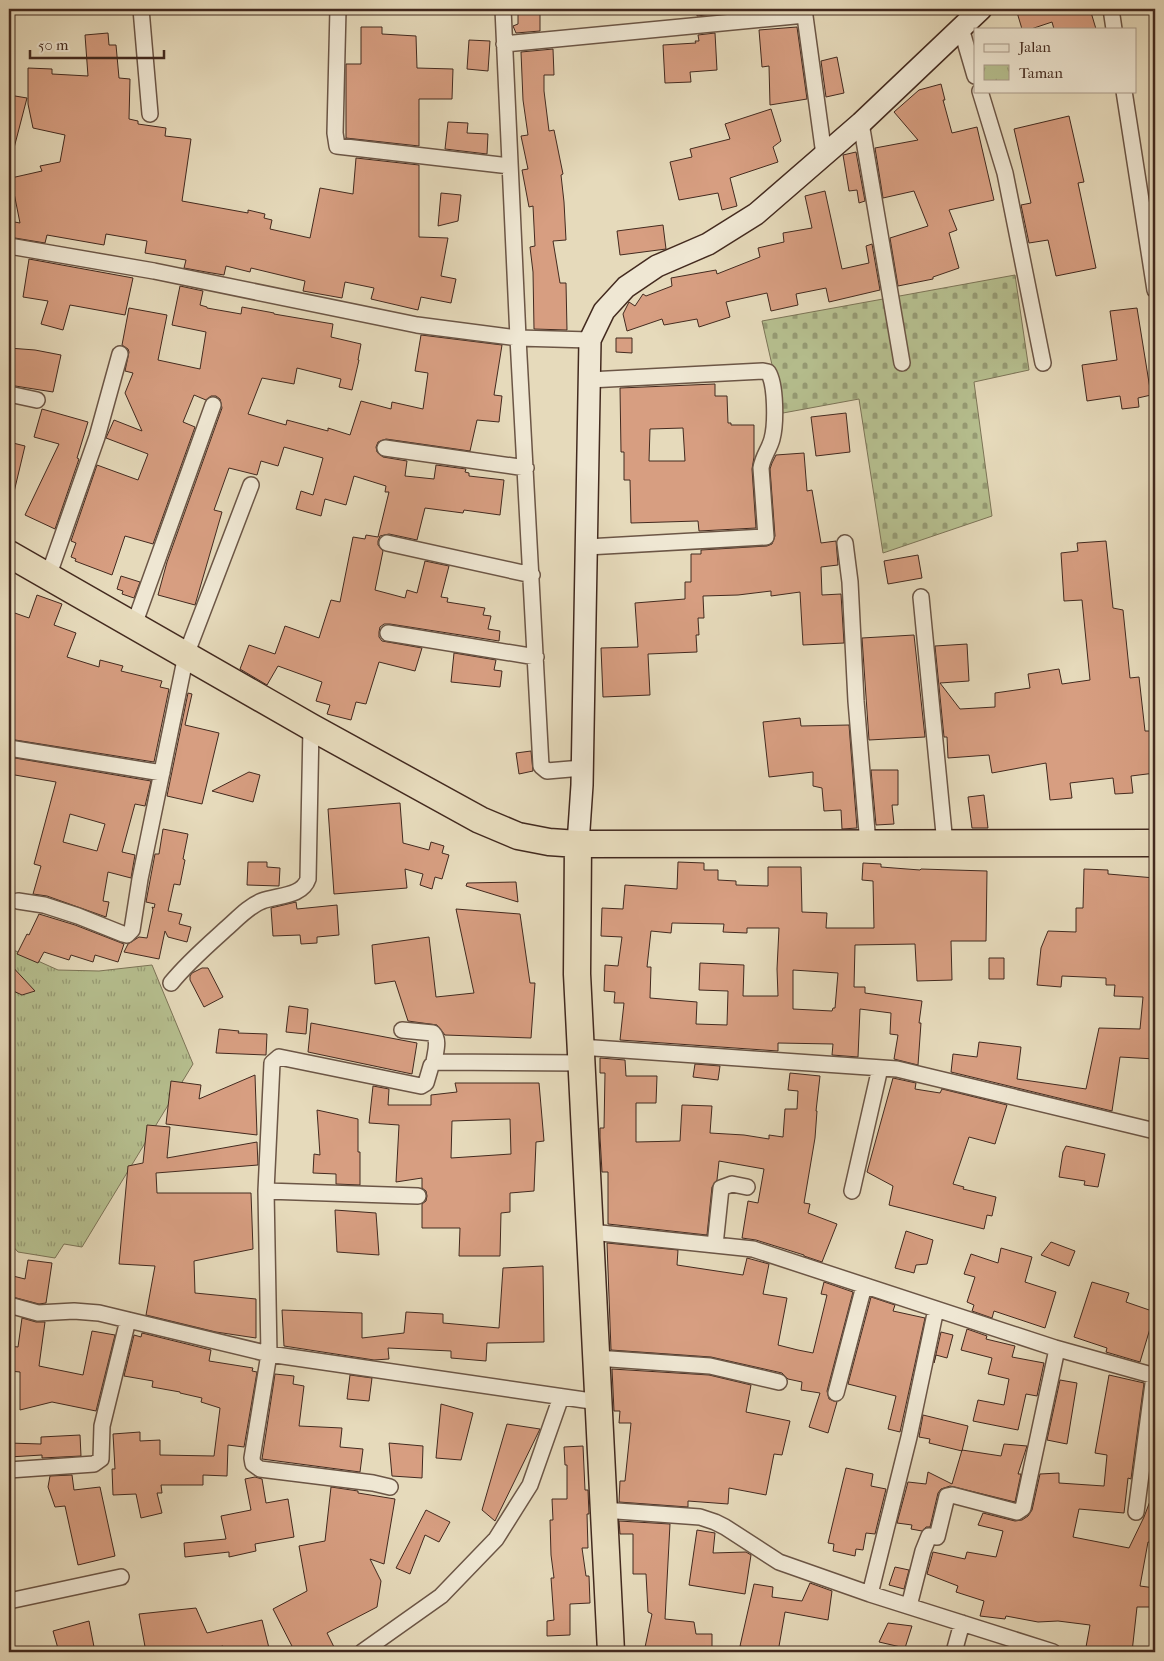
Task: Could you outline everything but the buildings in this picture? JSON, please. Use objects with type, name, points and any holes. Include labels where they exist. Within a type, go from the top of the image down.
[{"type":"highway","points":[[9,554],[312,728],[480,820],[518,836],[549,842],[578,844],[1155,843]]},
{"type":"highway","points":[[578,844],[577,974],[611,1652]]},
{"type":"main road","points":[[578,844],[582,776],[590,340],[604,311],[626,287],[657,266],[708,244],[756,214],[861,123],[981,9]]},
{"type":"street","points":[[141,9],[150,114]]},
{"type":"street","points":[[338,9],[335,133],[337,146],[510,166]]},
{"type":"street","points":[[503,9],[518,338],[541,766],[547,771],[582,776]]},
{"type":"street","points":[[1111,9],[1114,28]]},
{"type":"street","points":[[504,44],[805,12],[824,155]]},
{"type":"street","points":[[961,28],[974,73]]},
{"type":"street","points":[[980,92],[1005,173],[1044,363]]},
{"type":"street","points":[[1124,92],[1155,290]]},
{"type":"street","points":[[861,123],[902,363]]},
{"type":"street","points":[[9,246],[154,271],[417,325],[518,338],[590,340]]},
{"type":"street","points":[[48,577],[97,437],[120,354]]},
{"type":"street","points":[[587,548],[766,537],[761,468],[762,458],[772,438],[775,414],[772,380],[768,372],[763,371],[589,380]]},
{"type":"street","points":[[9,394],[37,400]]},
{"type":"street","points":[[134,625],[213,405]]},
{"type":"street","points":[[385,448],[526,468]]},
{"type":"street","points":[[18,901],[44,905],[123,934],[130,933],[132,930],[140,879],[186,655],[251,485]]},
{"type":"street","points":[[387,543],[532,575]]},
{"type":"street","points":[[845,543],[850,582],[856,701],[868,844]]},
{"type":"street","points":[[921,597],[945,844]]},
{"type":"street","points":[[388,633],[536,657]]},
{"type":"street","points":[[171,983],[187,964],[244,912],[262,901],[299,891],[307,884],[312,728]]},
{"type":"street","points":[[9,748],[162,773]]},
{"type":"street","points":[[390,1487],[260,1470],[253,1464],[252,1458],[269,1354],[266,1191],[272,1063],[279,1056],[421,1086],[426,1083],[434,1062],[437,1039],[433,1033],[402,1030]]},
{"type":"street","points":[[434,1062],[581,1055],[897,1069],[1155,1131]]},
{"type":"street","points":[[852,1191],[880,1068]]},
{"type":"street","points":[[715,1245],[721,1188],[732,1184],[747,1187]]},
{"type":"street","points":[[266,1191],[418,1196]]},
{"type":"street","points":[[591,1232],[753,1249],[1057,1349],[1154,1376],[1136,1512]]},
{"type":"street","points":[[836,1393],[864,1286]]},
{"type":"street","points":[[9,1305],[38,1313],[74,1311],[99,1314],[269,1354],[598,1402]]},
{"type":"street","points":[[870,1594],[909,1437],[936,1309]]},
{"type":"street","points":[[9,1470],[94,1464],[100,1459],[102,1454],[101,1430],[128,1320]]},
{"type":"street","points":[[909,1606],[928,1536],[937,1537],[947,1496],[952,1495],[1017,1512],[1023,1508],[1057,1349]]},
{"type":"street","points":[[596,1358],[710,1366],[779,1382]]},
{"type":"street","points":[[362,1652],[441,1596],[496,1539],[530,1485],[561,1397]]},
{"type":"street","points":[[603,1510],[700,1517],[715,1522],[779,1562],[870,1594],[1053,1652]]},
{"type":"street","points":[[9,1601],[122,1577]]},
{"type":"street","points":[[954,1652],[962,1623]]},
{"type":"green space","points":[[1015,275],[1029,370],[974,382],[992,516],[883,553],[859,399],[783,413],[762,321]]},
{"type":"green space","points":[[9,948],[58,970],[99,971],[152,965],[193,1064],[82,1247],[64,1244],[55,1258],[18,1252],[9,1242]]}]
